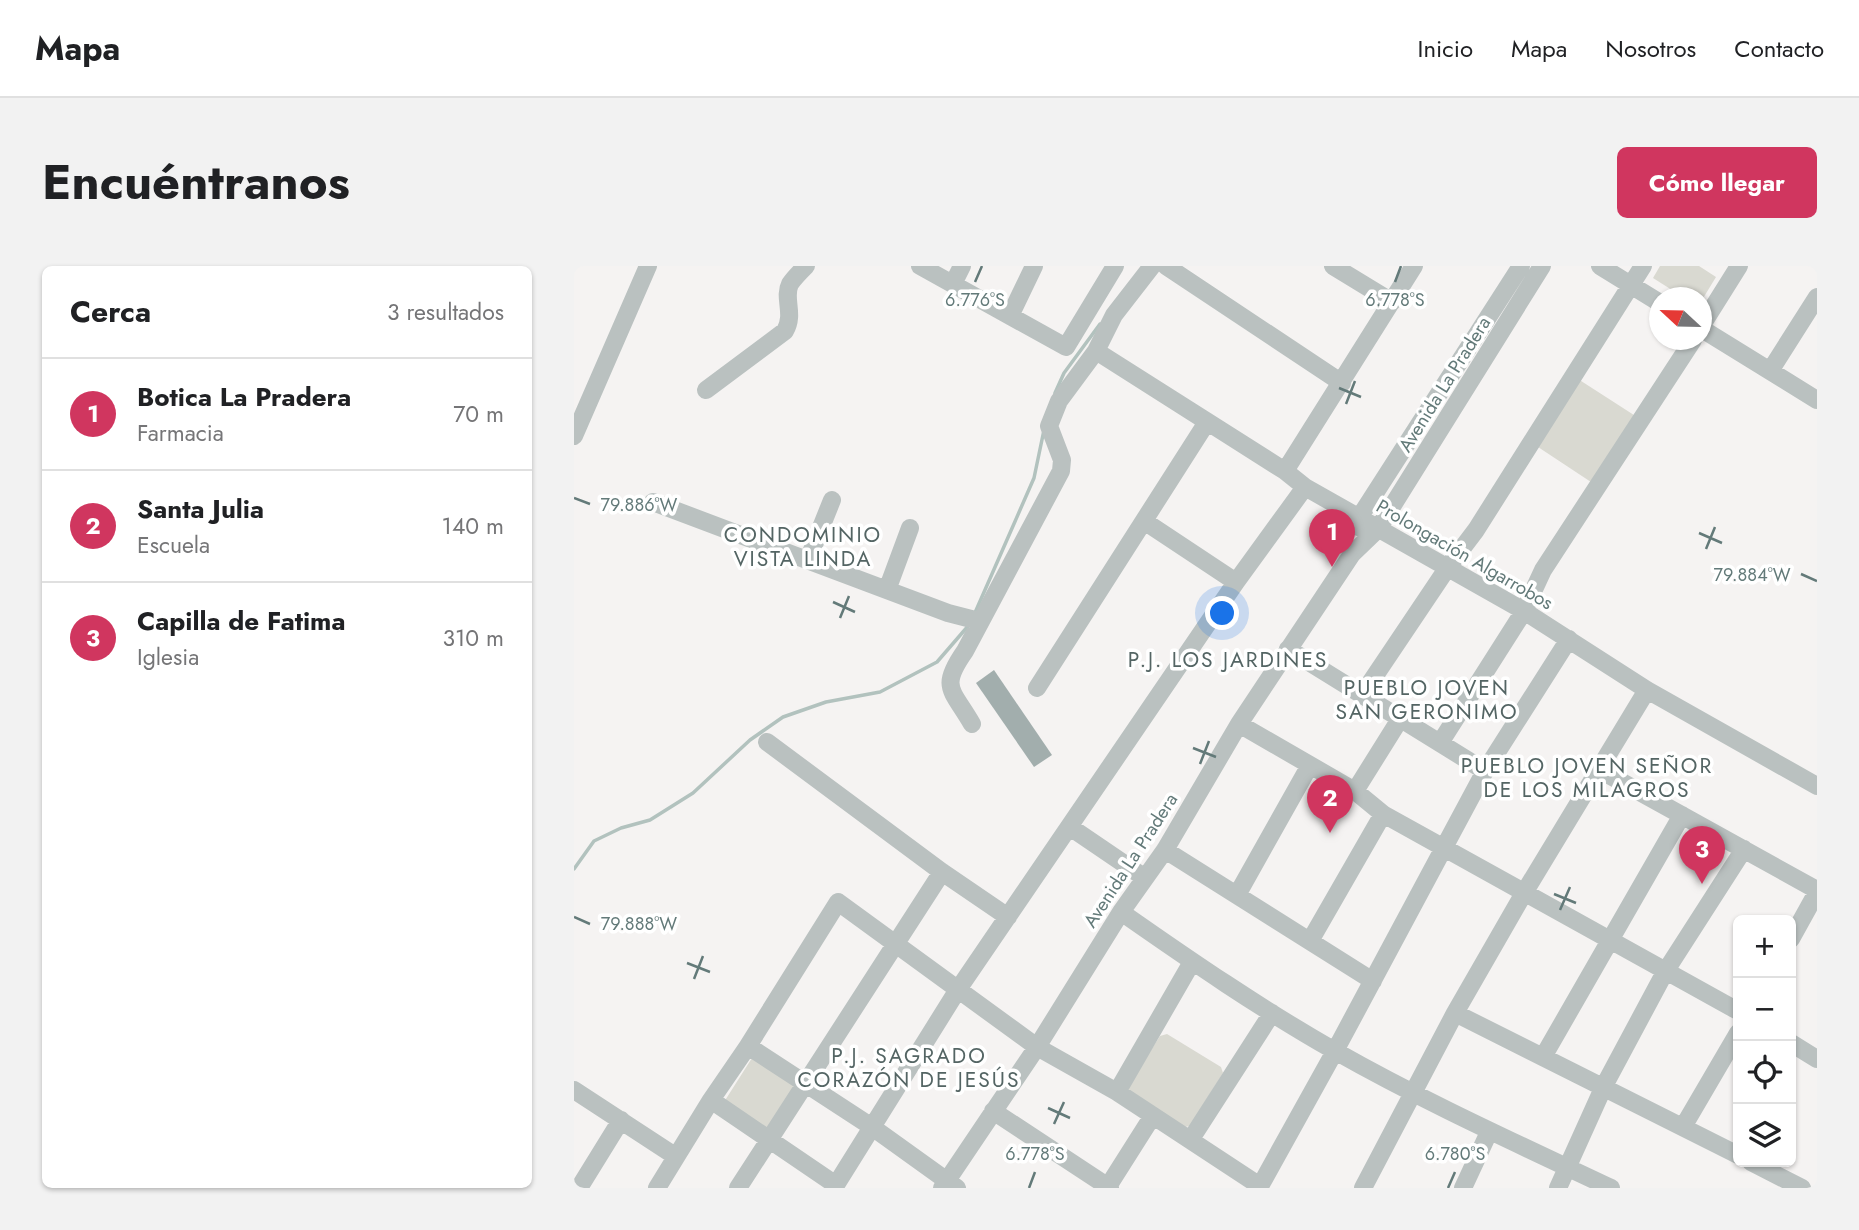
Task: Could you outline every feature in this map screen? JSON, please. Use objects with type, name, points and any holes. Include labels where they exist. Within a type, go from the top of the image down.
[{"type":"street","points":[[574,436],[648,266]]},
{"type":"street","points":[[706,390],[785,331],[791,317],[788,289],[790,283],[806,266]]},
{"type":"street","points":[[920,266],[1066,347],[1115,266]]},
{"type":"street","points":[[953,284],[962,266]]},
{"type":"street","points":[[1010,316],[1034,266]]},
{"type":"street","points":[[972,724],[949,685],[951,671],[965,651],[975,619],[1060,471],[1062,460],[1049,426],[1059,401],[1096,351],[1114,315],[1152,266]]},
{"type":"street","points":[[1166,266],[1342,383]]},
{"type":"street","points":[[1334,266],[1392,302]]},
{"type":"street","points":[[1285,471],[1414,266]]},
{"type":"street","name":"Avenida La Pradera","points":[[1352,554],[1359,518],[1521,266]]},
{"type":"street","name":"Avenida La Pradera","points":[[949,1186],[993,1111],[1037,1047],[1121,912],[1165,850],[1239,724],[1352,554],[1378,528],[1542,266]]},
{"type":"street","points":[[1600,266],[1649,297]]},
{"type":"street","points":[[1362,695],[1476,530],[1643,266]]},
{"type":"street","points":[[1712,311],[1739,266]]},
{"type":"street","points":[[1770,371],[1816,302]]},
{"type":"street","points":[[1712,333],[1817,400]]},
{"type":"street","points":[[1440,743],[1524,611],[1543,570],[1686,350]]},
{"type":"street","name":"Prolongación Algarrobos","points":[[1096,351],[1305,486],[1524,611],[1647,690],[1817,786]]},
{"type":"street","points":[[1037,688],[1208,422]]},
{"type":"street","points":[[711,1100],[835,1186],[957,991],[1236,582],[1305,486]]},
{"type":"street","points":[[808,561],[832,500]]},
{"type":"street","points":[[653,502],[947,612],[975,619]]},
{"type":"street","points":[[1144,520],[1236,582]]},
{"type":"street","points":[[887,590],[911,528]]},
{"type":"street","points":[[657,1188],[838,902],[1037,1047],[1117,1092],[1259,1187],[1485,771],[1569,639]]},
{"type":"street","points":[[1288,649],[1485,771]]},
{"type":"street","points":[[1363,1188],[1455,1013],[1647,690]]},
{"type":"street","points":[[1355,791],[1400,719]]},
{"type":"street","points":[[1239,724],[1355,791],[1383,814],[1733,1008]]},
{"type":"street","points":[[767,741],[942,872],[1008,917]]},
{"type":"street","points":[[1237,895],[1310,765]]},
{"type":"street","points":[[1600,770],[1817,891],[1796,930]]},
{"type":"street","points":[[1310,941],[1383,814]]},
{"type":"street","points":[[1543,1057],[1682,815]]},
{"type":"street","points":[[1070,827],[1146,878]]},
{"type":"street","points":[[1558,1188],[1604,1086],[1665,972],[1744,849]]},
{"type":"street","points":[[1165,850],[1373,981]]},
{"type":"street","points":[[738,1188],[942,872]]},
{"type":"street","points":[[1121,912],[1192,962],[1335,1051],[1489,1132],[1611,1188]]},
{"type":"street","points":[[1117,1092],[1192,962]]},
{"type":"street","points":[[1191,1139],[1272,1013]]},
{"type":"street","points":[[1455,1013],[1733,1152]]},
{"type":"street","points":[[1683,1127],[1733,1041]]},
{"type":"street","points":[[748,1046],[872,1127],[949,1186]]},
{"type":"street","points":[[1796,1046],[1817,1059]]},
{"type":"street","points":[[574,1090],[675,1156]]},
{"type":"street","points":[[993,1111],[1108,1188],[1152,1117]]},
{"type":"street","points":[[579,1188],[621,1120]]},
{"type":"street","points":[[1463,1188],[1489,1132]]},
{"type":"street","points":[[1761,1167],[1802,1188]]},
{"type":"shaded area","points":[[1660,266],[1699,266],[1716,277],[1710,287],[1667,287],[1653,278]]},
{"type":"shaded area","points":[[1578,379],[1637,417],[1594,484],[1535,445]]},
{"type":"shaded area","points":[[1167,1034],[1221,1067],[1223,1073],[1190,1126],[1185,1127],[1129,1093],[1128,1086],[1160,1036]]},
{"type":"shaded area","points":[[752,1058],[799,1087],[770,1132],[724,1102]]},
{"type":"building","points":[[994,670],[1052,755],[1034,767],[976,683]]},
{"type":"waterway","points":[[1055,393],[1064,373],[1100,324]]},
{"type":"waterway","points":[[974,615],[1034,478],[1044,430]]},
{"type":"waterway","points":[[574,869],[594,841],[621,828],[650,820],[693,793],[750,740],[783,717],[826,702],[880,692],[937,662],[969,625]]},
{"type":"place","name":"Botica La Pradera","points":[[1332,567]]},
{"type":"place","name":"Santa Julia","points":[[1330,833]]},
{"type":"place","name":"Capilla de Fatima","points":[[1702,884]]},
{"type":"district","name":"CONDOMINIO VISTA LINDA","points":[[803,547]]},
{"type":"district","name":"P.J. LOS JARDINES","points":[[1228,660]]},
{"type":"district","name":"PUEBLO JOVEN SAN GERONIMO","points":[[1427,700]]},
{"type":"district","name":"PUEBLO JOVEN SEÑOR DE LOS MILAGROS","points":[[1587,778]]},
{"type":"district","name":"P.J. SAGRADO CORAZÓN DE JESÚS","points":[[909,1068]]}]
